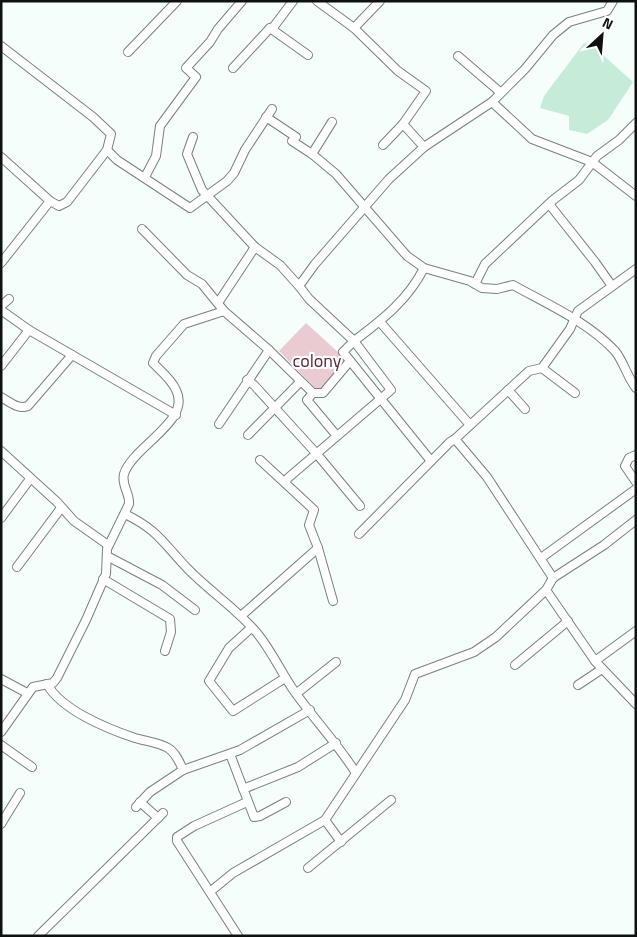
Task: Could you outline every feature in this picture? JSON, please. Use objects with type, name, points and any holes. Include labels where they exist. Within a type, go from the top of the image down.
[{"type":"street","points":[[128,52],[177,1]]},
{"type":"street","points":[[145,177],[156,156],[160,126],[196,77],[186,68],[210,42],[218,29],[242,1]]},
{"type":"street","points":[[233,68],[266,31],[272,29],[293,1]]},
{"type":"street","points":[[317,1],[354,28],[398,71],[426,91],[403,124],[383,144]]},
{"type":"street","points":[[354,28],[380,1]]},
{"type":"street","points":[[299,286],[315,264],[389,179],[424,147],[492,102],[500,92],[526,69],[553,35],[569,22],[607,11],[613,1]]},
{"type":"street","points":[[272,29],[308,55]]},
{"type":"street","points":[[1,46],[111,134],[107,150],[67,202],[59,206],[50,201],[1,157]]},
{"type":"street","points":[[458,56],[500,92]]},
{"type":"street","points":[[492,102],[532,139],[592,162],[636,196]]},
{"type":"street","points":[[107,150],[117,160],[190,208],[234,173],[245,150],[272,108]]},
{"type":"street","points":[[266,117],[296,137],[292,141],[312,154],[336,174],[407,256],[424,268],[482,288],[497,289],[513,285],[574,319],[613,350],[621,359],[630,380],[636,388]]},
{"type":"street","points":[[312,154],[332,122]]},
{"type":"street","points":[[475,284],[485,264],[549,204],[579,180],[592,162],[636,123]]},
{"type":"street","points":[[403,124],[424,147]]},
{"type":"street","points":[[193,137],[187,154],[202,190],[255,247],[280,265],[309,299],[354,341],[391,390],[284,483]]},
{"type":"street","points":[[1,263],[50,201]]},
{"type":"street","points":[[549,204],[596,262],[612,286]]},
{"type":"street","points":[[142,229],[187,275],[202,284],[224,311],[313,393],[323,393],[350,361]]},
{"type":"street","points":[[218,302],[255,247]]},
{"type":"street","points":[[424,268],[416,284],[405,298],[380,322],[354,341],[343,352],[431,461]]},
{"type":"street","points":[[359,534],[470,424],[529,371],[542,368],[563,341],[578,311],[636,269]]},
{"type":"street","points":[[1,306],[9,299]]},
{"type":"street","points":[[1,310],[29,330],[176,415]]},
{"type":"street","points":[[1,732],[27,693],[34,686],[47,684],[56,678],[69,656],[103,579],[108,545],[125,514],[129,500],[124,484],[126,470],[144,446],[176,415],[179,400],[176,389],[154,364],[156,356],[184,324],[224,311]]},
{"type":"street","points":[[380,322],[470,424]]},
{"type":"street","points":[[1,366],[29,330]]},
{"type":"street","points":[[219,424],[268,350]]},
{"type":"street","points":[[1,397],[14,405],[28,406],[72,355]]},
{"type":"street","points":[[542,368],[575,393]]},
{"type":"street","points":[[247,380],[276,408],[360,506]]},
{"type":"street","points":[[248,435],[300,382]]},
{"type":"street","points":[[508,390],[525,409]]},
{"type":"street","points":[[313,393],[306,400],[337,436]]},
{"type":"street","points":[[455,439],[487,477],[553,578]]},
{"type":"street","points":[[1,451],[57,502],[74,521],[108,545]]},
{"type":"street","points":[[636,455],[629,458],[625,466],[636,482]]},
{"type":"street","points":[[260,460],[314,510],[309,524],[329,581],[333,601]]},
{"type":"street","points":[[1,518],[30,479]]},
{"type":"street","points":[[541,558],[636,489]]},
{"type":"street","points":[[17,567],[61,508]]},
{"type":"street","points":[[125,514],[147,525],[169,546],[187,568],[241,616],[270,650],[285,678],[336,743],[356,773]]},
{"type":"street","points":[[210,891],[233,873],[325,820],[405,700],[415,674],[474,652],[496,637],[546,590],[553,578],[604,545],[636,520]]},
{"type":"street","points":[[241,616],[318,548]]},
{"type":"street","points":[[107,556],[162,585],[196,610]]},
{"type":"street","points":[[103,579],[170,619],[172,632],[165,651]]},
{"type":"street","points":[[546,590],[595,662],[636,704]]},
{"type":"street","points":[[515,665],[568,620]]},
{"type":"street","points":[[251,628],[229,648],[209,681],[233,711],[285,678]]},
{"type":"street","points":[[595,662],[636,631]]},
{"type":"street","points":[[297,693],[336,662]]},
{"type":"street","points":[[578,685],[602,669]]},
{"type":"street","points":[[1,679],[27,693]]},
{"type":"street","points":[[47,684],[52,694],[90,720],[116,732],[168,748],[177,756],[183,770]]},
{"type":"street","points":[[38,936],[160,816],[138,804],[150,792],[183,770],[230,754],[310,710]]},
{"type":"street","points":[[242,789],[298,767],[336,743]]},
{"type":"street","points":[[1,745],[32,767]]},
{"type":"street","points":[[230,754],[254,816],[260,816],[286,802]]},
{"type":"street","points":[[1,824],[20,793]]},
{"type":"street","points":[[308,868],[391,800]]},
{"type":"street","points":[[238,936],[177,841],[177,837],[194,826],[247,802]]},
{"type":"street","points":[[325,820],[341,842]]},
{"type":"green space","name":"colony","points":[[306,323],[350,363],[322,395],[279,351]]},
{"type":"shaded area","points":[[584,43],[592,45],[633,82],[608,120],[587,134],[569,130],[569,116],[540,108],[544,96]]}]
